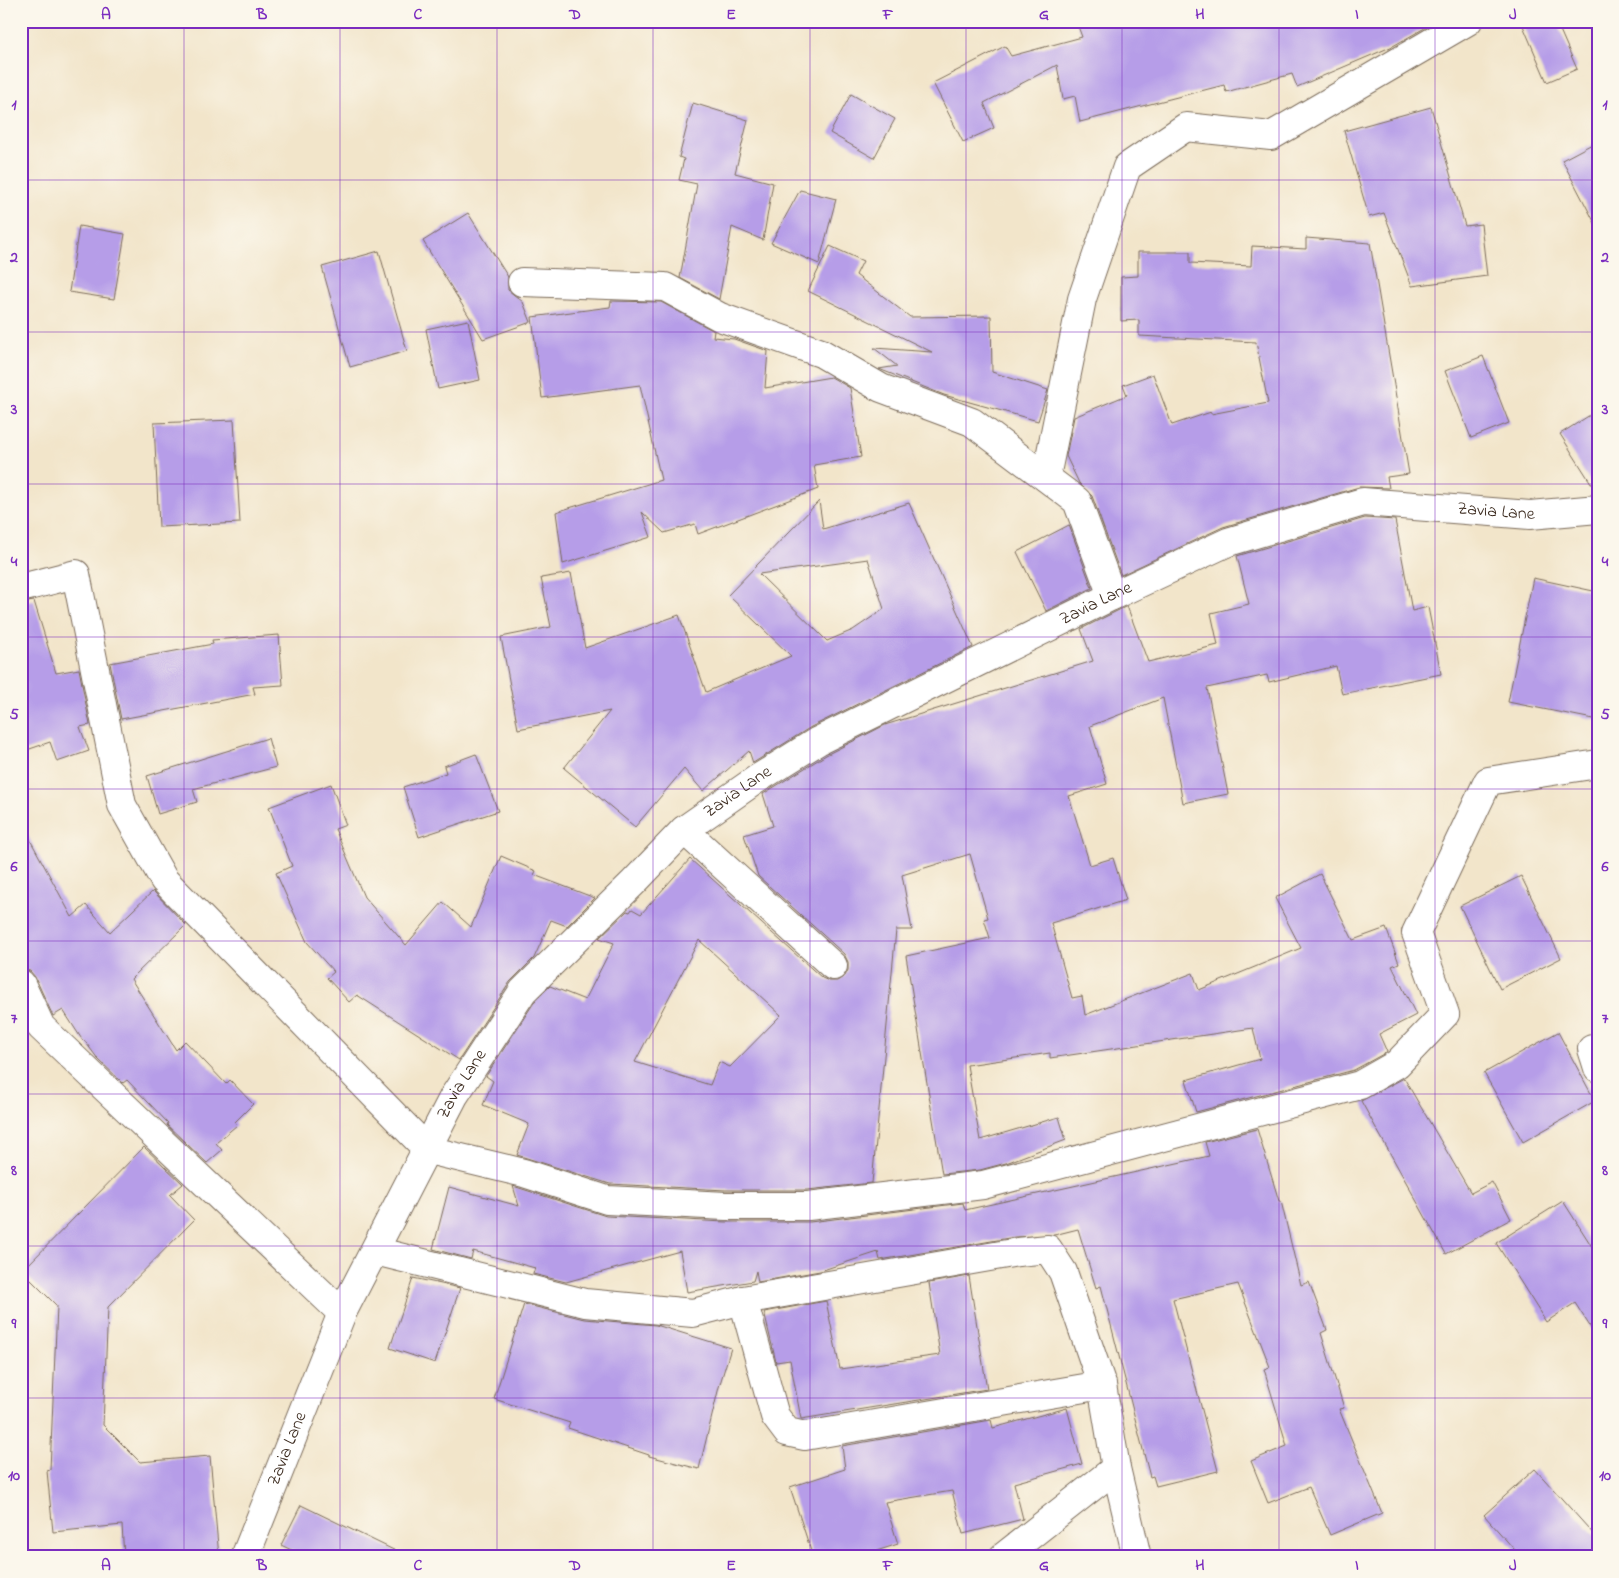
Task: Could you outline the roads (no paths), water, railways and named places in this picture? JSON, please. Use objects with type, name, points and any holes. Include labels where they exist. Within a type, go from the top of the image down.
[{"type":"street","points":[[1046,477],[1082,299],[1127,167],[1186,127],[1271,136],[1468,21]]},
{"type":"street","points":[[522,282],[665,286],[720,316],[821,353],[881,388],[972,422],[1076,501],[1112,596]]},
{"type":"street","name":"Zavia Lane","points":[[245,1557],[342,1313],[428,1150],[454,1096],[523,991],[684,830],[756,779],[818,741],[1112,596],[1228,542],[1363,502],[1530,515],[1598,509]]},
{"type":"street","points":[[21,588],[76,574],[122,805],[164,880],[428,1150],[524,1174],[607,1200],[726,1206],[808,1206],[983,1185],[1360,1085],[1397,1064],[1445,1014],[1416,933],[1488,780],[1598,764]]},
{"type":"street","points":[[684,830],[833,966]]},
{"type":"street","points":[[21,984],[40,1027],[342,1313]]},
{"type":"street","points":[[375,1251],[585,1304],[693,1313],[743,1300],[1008,1254],[1048,1250],[1063,1272],[1102,1385],[1116,1468],[1137,1557]]},
{"type":"street","points":[[743,1300],[775,1416],[787,1432],[805,1436],[1102,1385]]},
{"type":"street","points":[[1004,1557],[1116,1468]]}]
